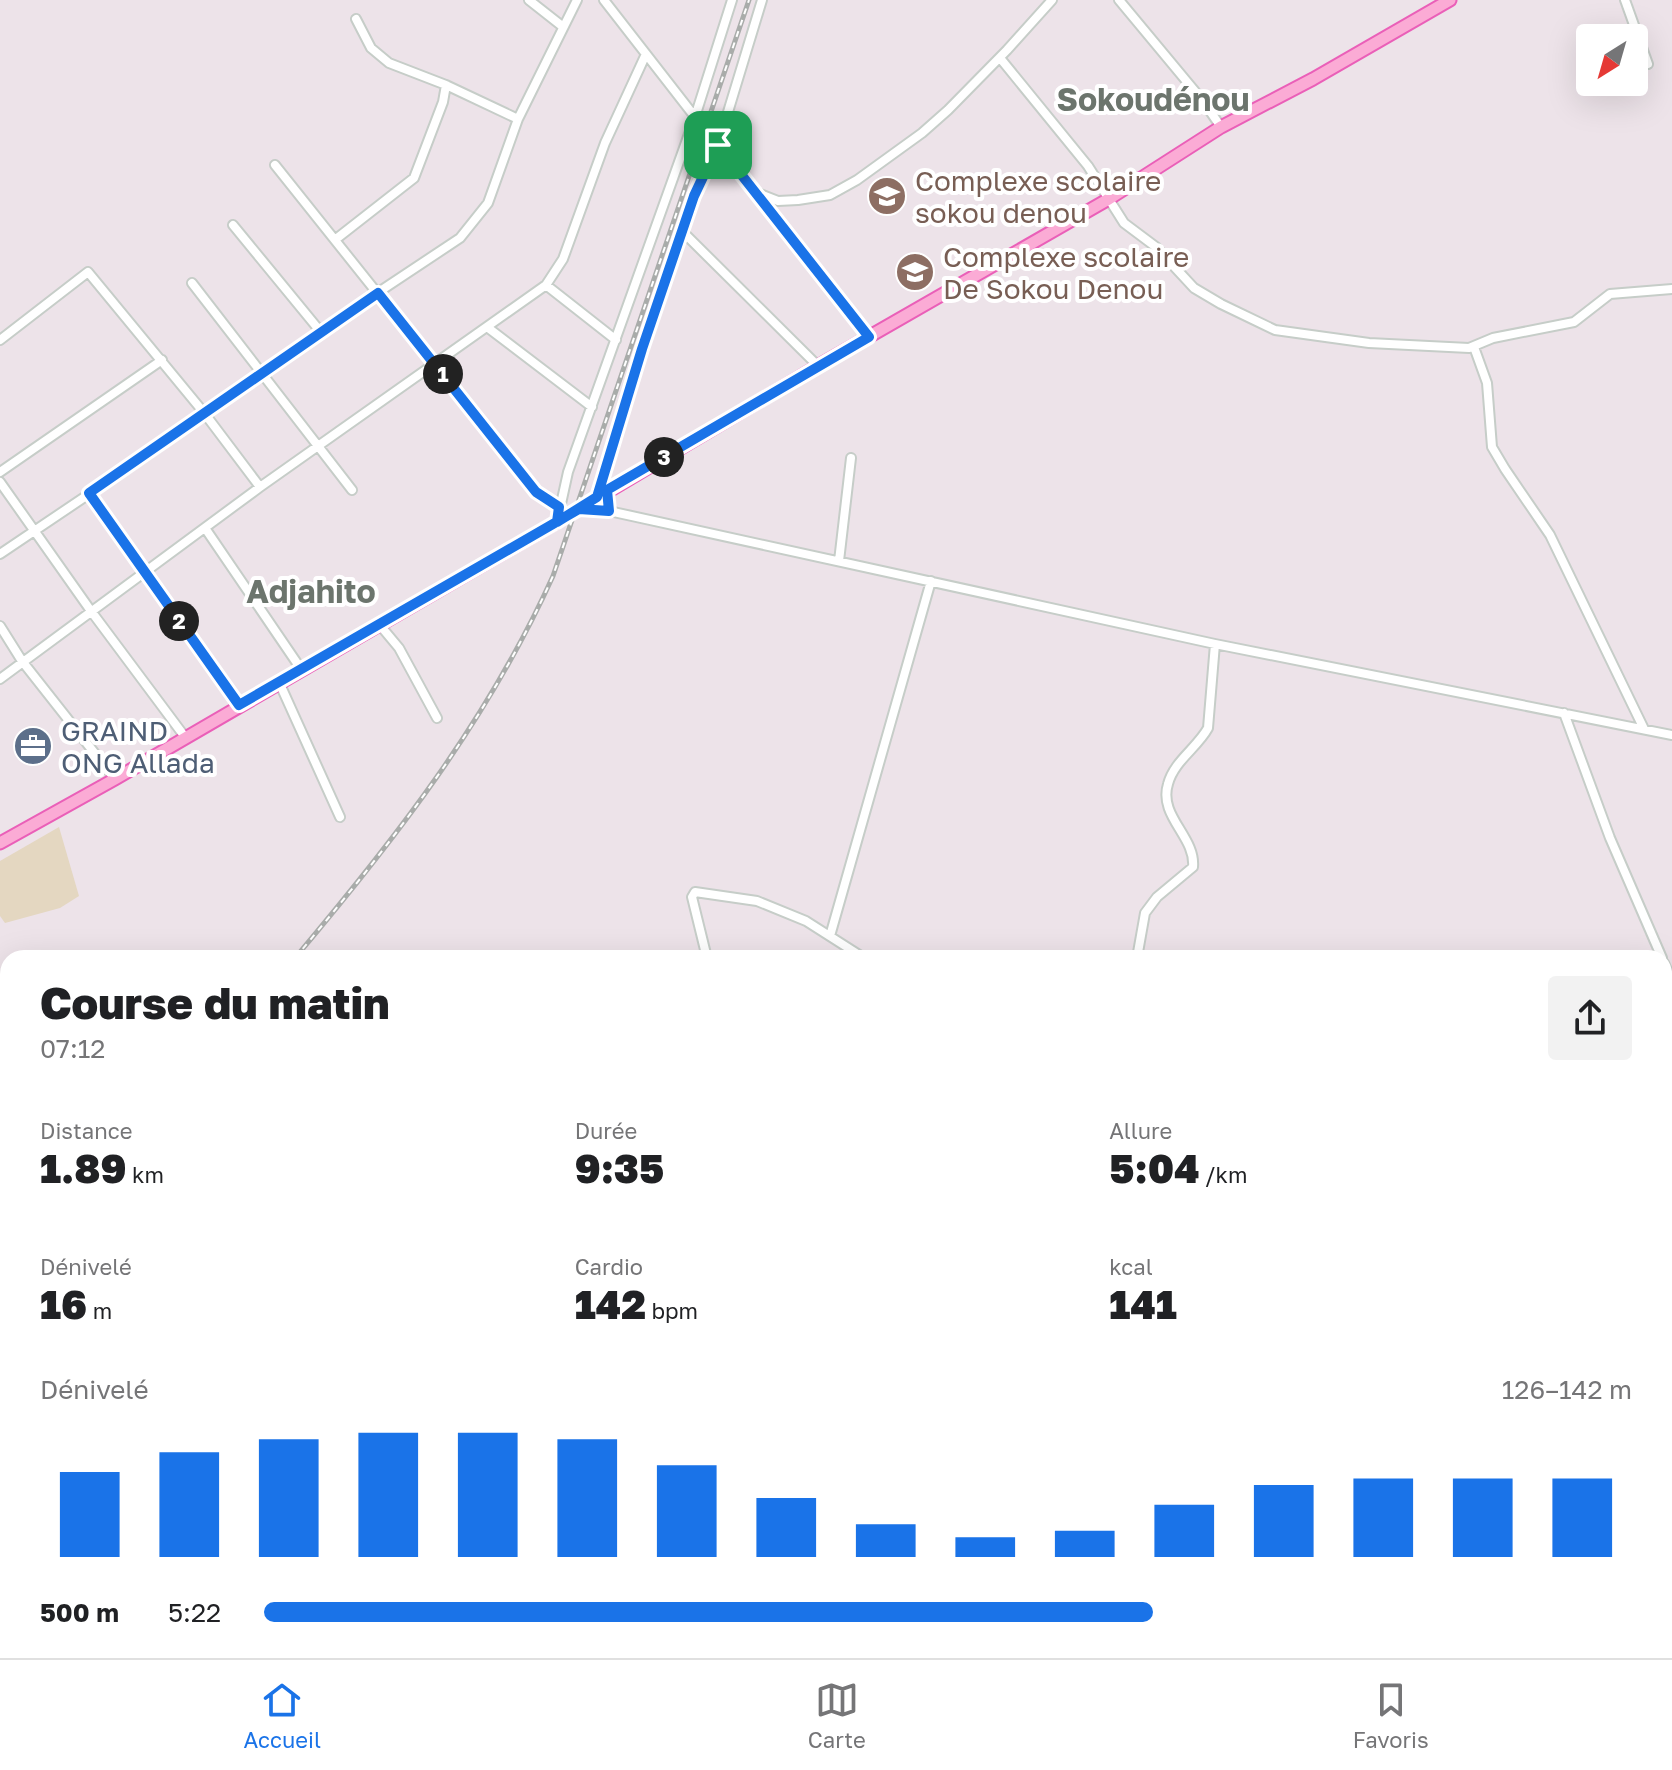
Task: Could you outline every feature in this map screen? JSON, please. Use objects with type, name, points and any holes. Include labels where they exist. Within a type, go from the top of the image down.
[{"type":"main road","points":[[0,843],[115,779],[1107,200],[1221,127],[1313,79],[1450,0]]},
{"type":"main road","points":[[602,494],[609,511]]},
{"type":"street","points":[[529,0],[562,26]]},
{"type":"street","points":[[0,554],[263,374],[320,331],[460,238],[488,203],[518,119],[577,0]]},
{"type":"street","points":[[604,0],[695,117]]},
{"type":"street","points":[[557,522],[559,507],[592,407],[695,117],[732,0]]},
{"type":"street","points":[[602,494],[642,349],[694,196],[718,145],[762,0]]},
{"type":"street","points":[[755,192],[778,201],[798,200],[830,195],[846,187],[922,133],[1000,58],[1052,0]]},
{"type":"street","points":[[1119,0],[1221,127]]},
{"type":"street","points":[[1625,0],[1634,24]]},
{"type":"street","points":[[356,19],[378,56],[389,63],[446,85],[518,119]]},
{"type":"street","points":[[0,679],[260,487],[546,285],[563,259],[605,143],[646,54]]},
{"type":"street","points":[[1000,58],[1088,166],[1124,223],[1156,247],[1194,288],[1275,330],[1369,343],[1474,347],[1493,338],[1574,322],[1610,294],[1672,289]]},
{"type":"street","points":[[336,239],[414,178],[443,102],[446,85]]},
{"type":"street","points":[[718,145],[869,337]]},
{"type":"street","points":[[275,165],[536,492],[559,507]]},
{"type":"street","points":[[233,225],[320,331]]},
{"type":"street","points":[[683,232],[818,366]]},
{"type":"street","points":[[0,340],[88,272],[162,360],[260,487]]},
{"type":"street","points":[[192,283],[352,490]]},
{"type":"street","points":[[546,285],[616,340]]},
{"type":"street","points":[[487,327],[592,407]]},
{"type":"street","points":[[1474,347],[1487,383],[1492,447],[1550,535],[1644,729]]},
{"type":"street","points":[[0,472],[162,360]]},
{"type":"street","points":[[839,561],[851,458]]},
{"type":"street","points":[[0,482],[185,737]]},
{"type":"street","points":[[89,493],[239,705]]},
{"type":"street","points":[[579,509],[609,511],[1215,644],[1672,735]]},
{"type":"street","points":[[205,528],[301,669]]},
{"type":"street","points":[[830,936],[931,581]]},
{"type":"street","points":[[379,624],[399,648],[437,718]]},
{"type":"street","points":[[0,626],[22,661],[115,779]]},
{"type":"street","points":[[1138,950],[1145,913],[1157,897],[1193,867],[1189,850],[1169,811],[1167,786],[1174,769],[1202,739],[1208,728],[1215,644]]},
{"type":"street","points":[[279,682],[340,817]]},
{"type":"street","points":[[1564,713],[1610,838],[1659,950]]},
{"type":"street","points":[[705,950],[692,897],[695,892],[757,901],[806,921],[852,950]]},
{"type":"shaded area","points":[[59,827],[79,896],[60,908],[5,923],[0,916],[0,861]]},
{"type":"railway","points":[[302,950],[369,868],[438,776],[499,680],[553,576],[749,0]]},
{"type":"place","name":"Complexe scolaire sokou denou","points":[[887,196]]},
{"type":"place","name":"Complexe scolaire De Sokou Denou","points":[[915,272]]},
{"type":"place","name":"GRAIND ONG Allada","points":[[33,746]]},
{"type":"district","name":"Sokoudénou","points":[[1153,99]]},
{"type":"district","name":"Adjahito","points":[[311,591]]},
{"type":"route","points":[[718,145],[694,196],[673,257],[597,497],[579,509],[557,522],[559,507],[536,492],[378,293],[89,493],[239,705],[301,669],[579,509],[609,511],[607,490],[869,337],[718,145]]}]
